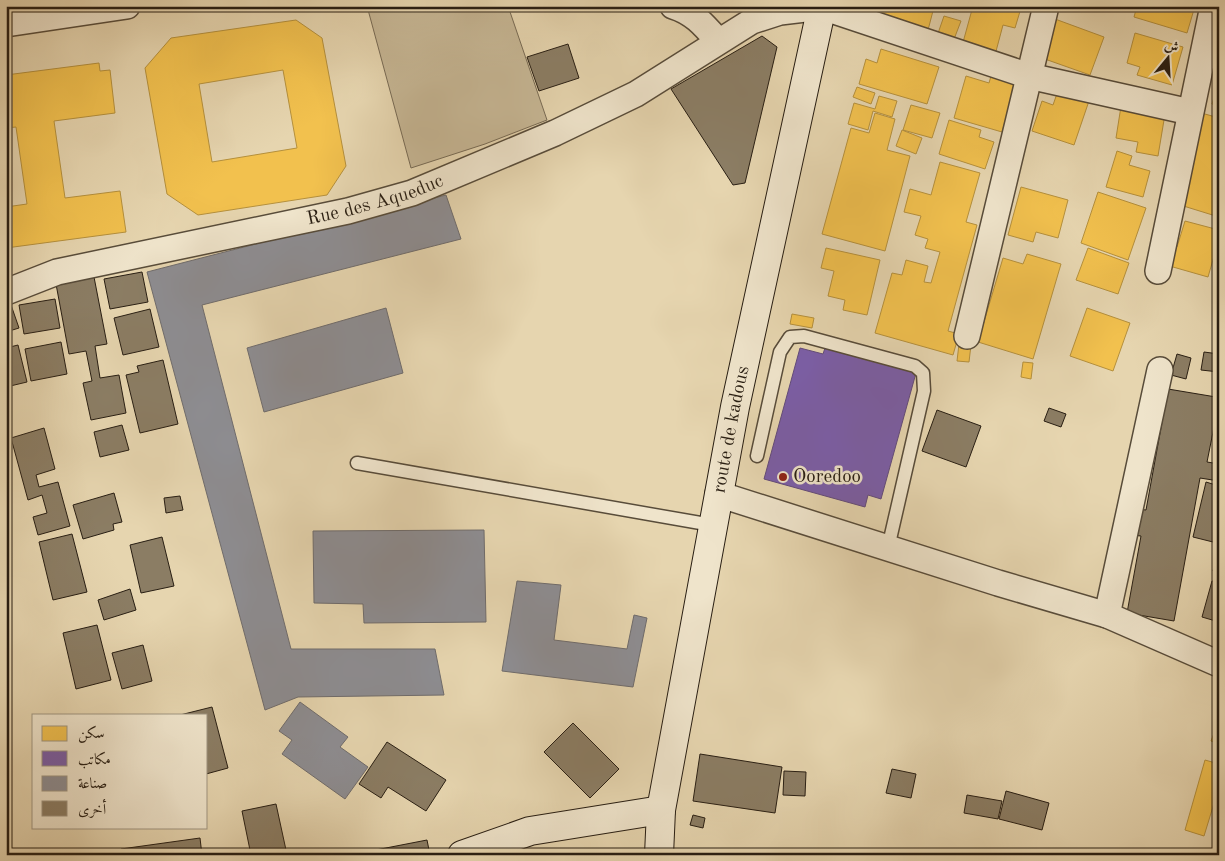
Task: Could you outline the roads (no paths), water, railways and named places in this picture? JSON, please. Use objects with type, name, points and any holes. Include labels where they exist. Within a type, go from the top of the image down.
[{"type":"main road","name":"route de kadous","points":[[659,855],[661,810],[712,524],[822,7]]},
{"type":"main road","points":[[462,855],[530,832],[661,810]]},
{"type":"street","points":[[6,24],[127,6]]},
{"type":"street","points":[[673,6],[686,10],[701,22],[718,41]]},
{"type":"street","points":[[967,336],[1046,6]]},
{"type":"street","points":[[1158,271],[1213,6]]},
{"type":"street","points":[[822,7],[1029,76],[1190,112]]},
{"type":"street","name":"Rue des Aqueduc","points":[[6,292],[57,272],[348,211],[412,193],[555,133],[636,94],[752,21],[780,12],[822,7]]},
{"type":"street","points":[[1107,615],[1160,370]]},
{"type":"street","points":[[718,494],[1107,615],[1219,664]]},
{"type":"lane","points":[[757,456],[780,352],[790,337],[804,336],[915,366],[923,373],[924,391],[888,548]]},
{"type":"lane","points":[[358,463],[712,524]]},
{"type":"place","name":"Ooredoo","points":[[783,477]]}]
